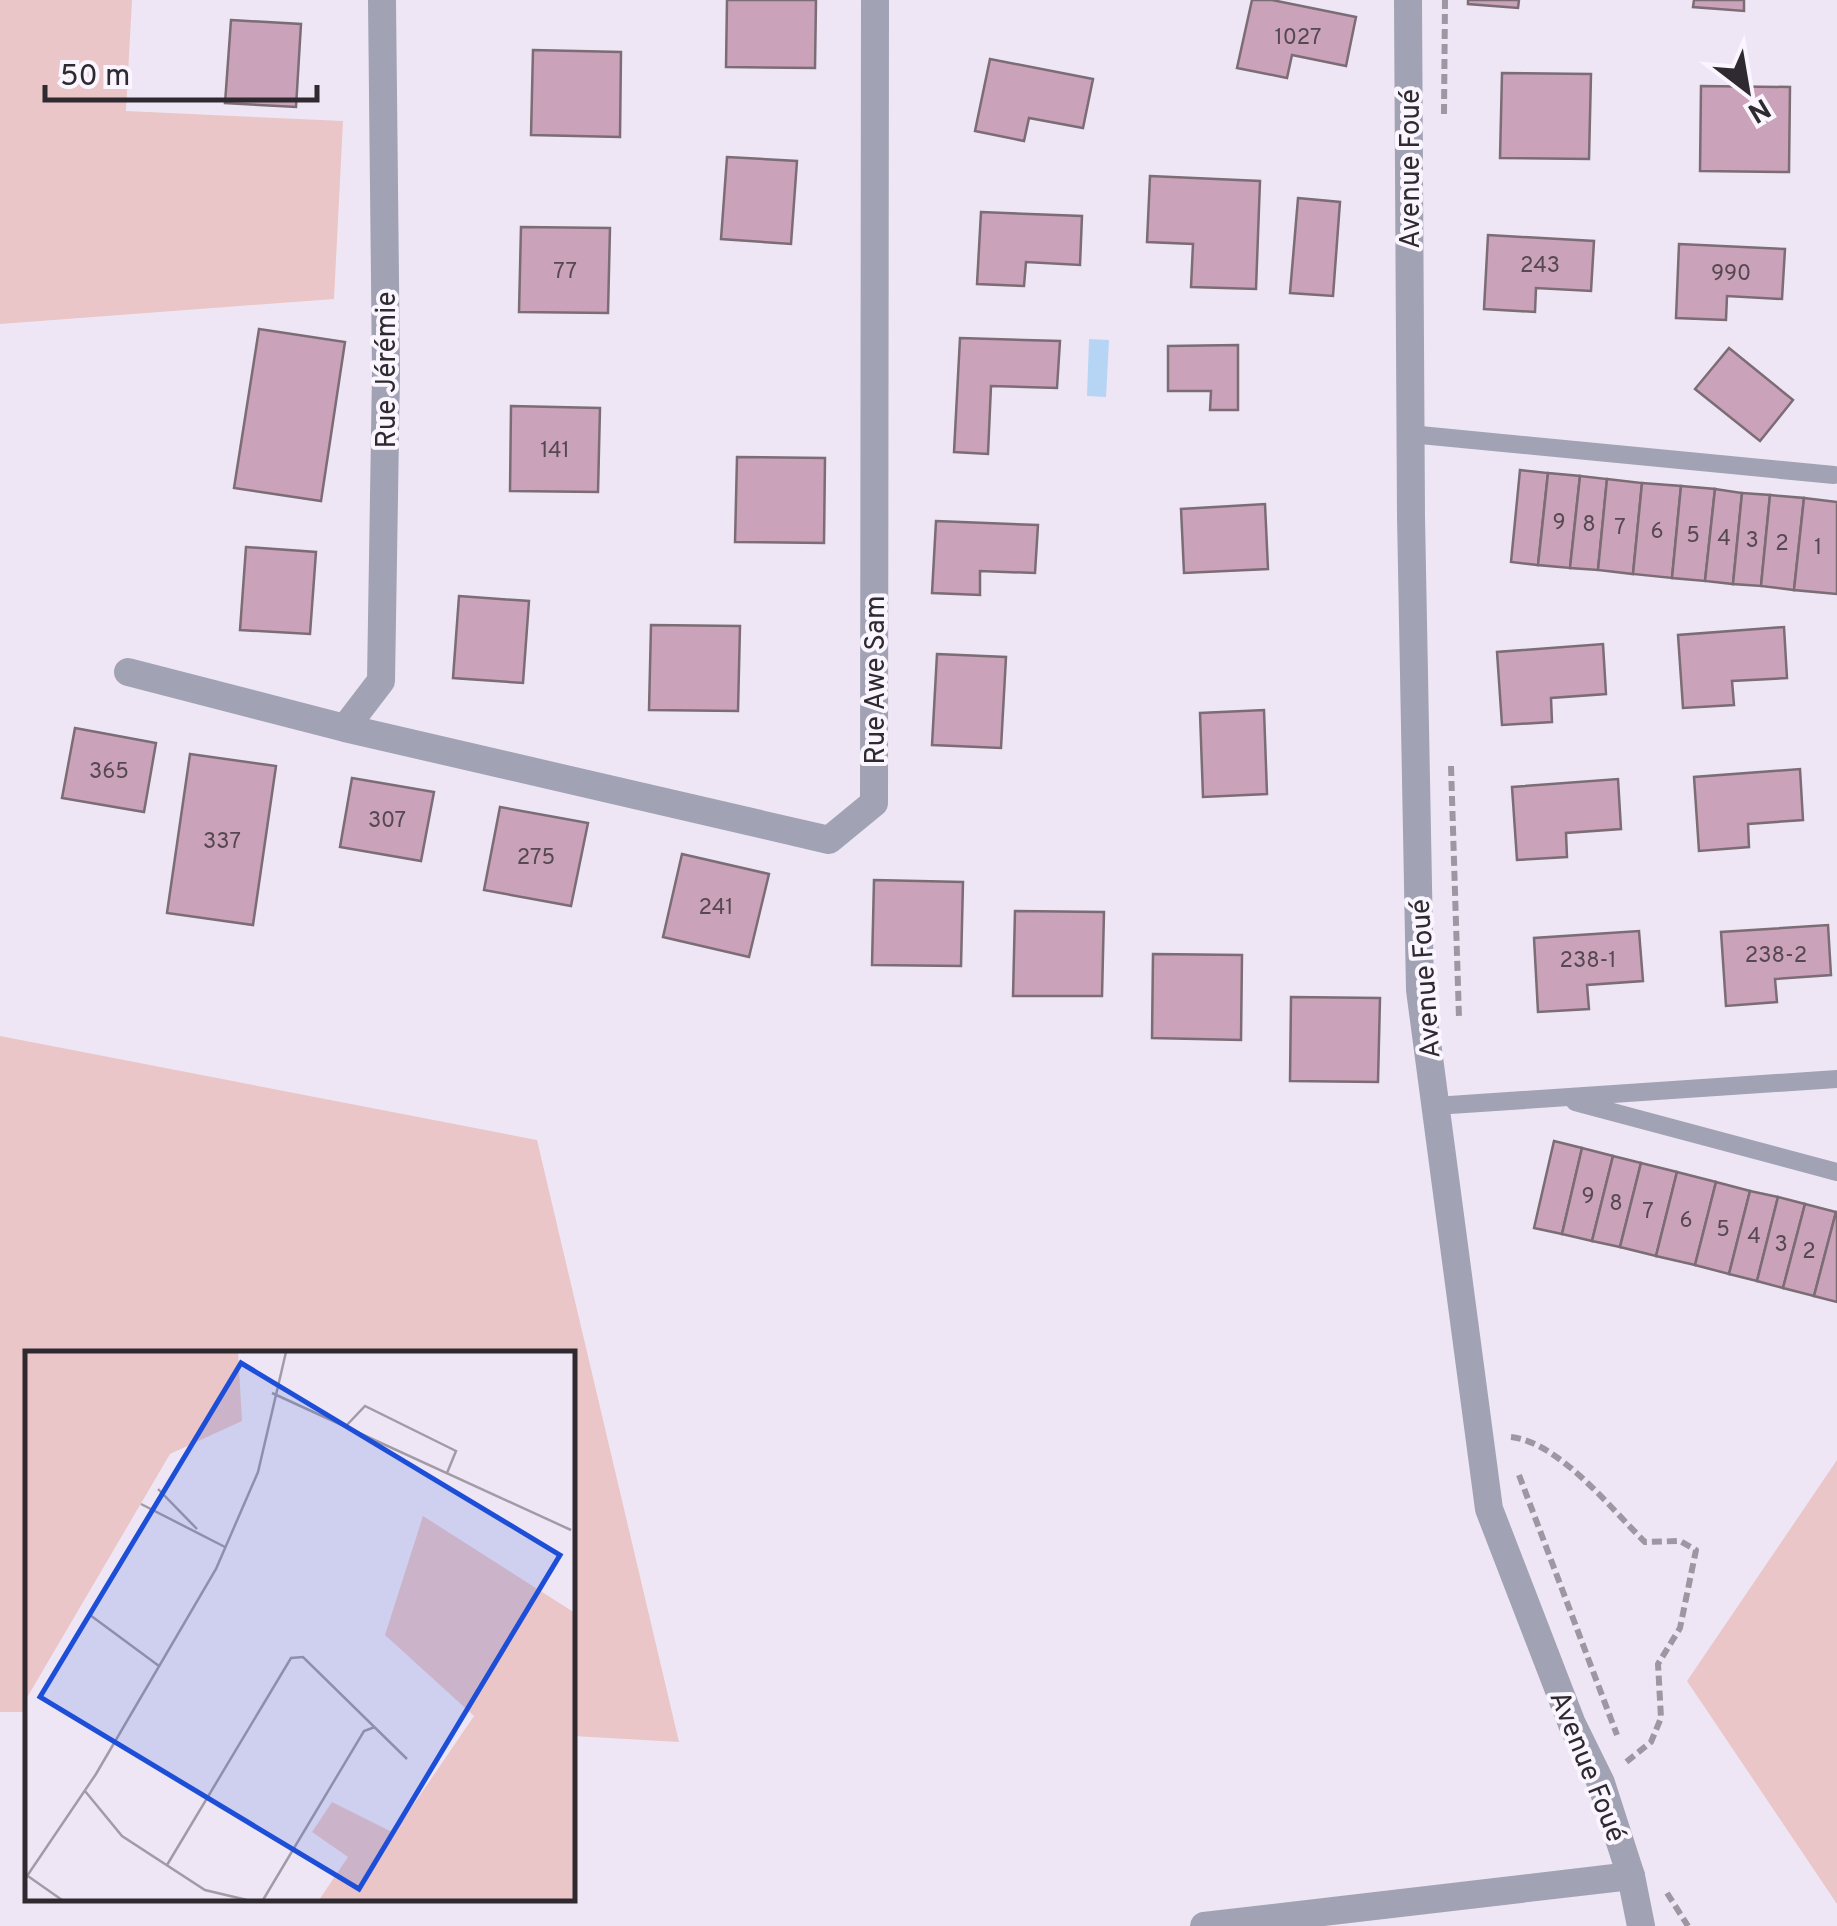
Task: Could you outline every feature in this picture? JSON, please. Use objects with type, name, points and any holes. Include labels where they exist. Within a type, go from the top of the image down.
[{"type":"street","name":"Rue Jérémie","points":[[344,728],[381,681],[386,373],[382,0]]},
{"type":"street","name":"Rue Awe Sam","points":[[344,728],[829,840],[874,803],[875,0]]},
{"type":"street","name":"Avenue Foué","points":[[1408,0],[1410,434],[1420,990],[1489,1509],[1572,1724],[1601,1783],[1641,1926]]},
{"type":"street","points":[[128,672],[344,728]]},
{"type":"street","points":[[1204,1926],[1630,1876]]},
{"type":"lane","points":[[1410,434],[1834,475]]},
{"type":"lane","points":[[1436,1106],[1837,1079]]},
{"type":"lane","points":[[1565,1099],[1837,1172]]},
{"type":"path","points":[[1444,119],[1445,0]]},
{"type":"path","points":[[1451,754],[1459,1030]]},
{"type":"path","points":[[1512,1454],[1505,1436],[1524,1438],[1570,1467],[1645,1542],[1680,1541],[1696,1550],[1680,1628],[1658,1664],[1661,1718],[1651,1742],[1601,1783]]},
{"type":"path","points":[[1518,1472],[1630,1781]]},
{"type":"shaded area","points":[[0,0],[132,0],[126,111],[343,121],[334,299],[0,324]]},
{"type":"shaded area","points":[[0,1036],[537,1140],[679,1742],[575,1736],[575,1351],[25,1351],[25,1712],[0,1712]]},
{"type":"shaded area","points":[[1837,1460],[1837,1904],[1687,1681]]},
{"type":"water","points":[[1089,339],[1109,340],[1106,397],[1087,396]]},
{"type":"building","points":[[727,0],[816,0],[815,68],[726,67]]},
{"type":"building","points":[[1252,0],[1272,0],[1356,17],[1346,66],[1292,55],[1287,78],[1237,68]]},
{"type":"building","points":[[1468,0],[1519,0],[1518,8],[1468,4]]},
{"type":"building","points":[[1694,0],[1744,0],[1744,11],[1693,7]]},
{"type":"building","points":[[231,20],[301,24],[296,107],[225,103]]},
{"type":"building","points":[[533,50],[621,52],[620,137],[531,135]]},
{"type":"building","points":[[990,59],[1093,79],[1083,128],[1029,118],[1024,141],[975,131]]},
{"type":"building","points":[[1502,73],[1591,74],[1589,159],[1500,158]]},
{"type":"building","points":[[1701,86],[1790,87],[1789,172],[1700,171]]},
{"type":"building","points":[[727,157],[797,161],[791,244],[721,239]]},
{"type":"building","points":[[1150,176],[1260,181],[1256,289],[1191,287],[1193,244],[1147,242]]},
{"type":"building","points":[[1298,198],[1340,202],[1333,296],[1290,293]]},
{"type":"building","points":[[981,212],[1082,216],[1080,265],[1026,262],[1024,286],[977,284]]},
{"type":"building","points":[[521,227],[610,228],[608,313],[519,312]]},
{"type":"building","points":[[1488,235],[1594,241],[1591,291],[1536,288],[1535,312],[1484,309]]},
{"type":"building","points":[[1679,244],[1785,249],[1782,299],[1727,296],[1726,320],[1676,318]]},
{"type":"building","points":[[259,329],[345,342],[321,501],[234,488]]},
{"type":"building","points":[[960,338],[1060,341],[1057,388],[991,386],[988,454],[954,452]]},
{"type":"building","points":[[1238,345],[1238,410],[1210,410],[1211,391],[1168,391],[1168,346]]},
{"type":"building","points":[[1729,348],[1793,400],[1760,441],[1695,389]]},
{"type":"building","points":[[511,406],[600,408],[598,492],[510,491]]},
{"type":"building","points":[[737,457],[825,458],[824,543],[735,542]]},
{"type":"building","points":[[1520,470],[1548,473],[1538,565],[1511,562]]},
{"type":"building","points":[[1548,473],[1580,476],[1570,568],[1538,565]]},
{"type":"building","points":[[1580,476],[1607,479],[1598,570],[1570,568]]},
{"type":"building","points":[[1607,479],[1642,483],[1633,574],[1598,570]]},
{"type":"building","points":[[1642,483],[1681,486],[1672,578],[1633,574]]},
{"type":"building","points":[[1681,486],[1715,489],[1705,581],[1672,578]]},
{"type":"building","points":[[1715,489],[1742,493],[1733,584],[1705,581]]},
{"type":"building","points":[[1742,493],[1770,495],[1761,586],[1733,584]]},
{"type":"building","points":[[1770,495],[1804,498],[1794,590],[1761,586]]},
{"type":"building","points":[[1804,498],[1837,502],[1837,594],[1794,590]]},
{"type":"building","points":[[1265,504],[1268,569],[1184,573],[1181,509]]},
{"type":"building","points":[[936,521],[1038,525],[1035,573],[980,571],[980,595],[932,593]]},
{"type":"building","points":[[246,547],[316,552],[310,634],[240,630]]},
{"type":"building","points":[[459,596],[529,601],[523,683],[453,678]]},
{"type":"building","points":[[651,625],[740,626],[738,711],[649,710]]},
{"type":"building","points":[[1784,627],[1787,678],[1732,681],[1734,705],[1683,708],[1678,635]]},
{"type":"building","points":[[1603,644],[1606,694],[1551,698],[1552,722],[1502,725],[1497,652]]},
{"type":"building","points":[[937,654],[1006,657],[1001,748],[932,745]]},
{"type":"building","points":[[1264,710],[1267,794],[1203,797],[1200,713]]},
{"type":"building","points":[[75,728],[156,743],[144,812],[62,798]]},
{"type":"building","points":[[190,754],[276,766],[253,925],[167,913]]},
{"type":"building","points":[[1800,769],[1803,820],[1748,824],[1749,847],[1699,851],[1694,777]]},
{"type":"building","points":[[352,778],[434,792],[421,861],[340,847]]},
{"type":"building","points":[[1618,779],[1621,829],[1566,833],[1567,857],[1517,860],[1512,787]]},
{"type":"building","points":[[500,807],[588,823],[571,906],[484,890]]},
{"type":"building","points":[[682,854],[769,874],[749,957],[663,937]]},
{"type":"building","points":[[874,880],[963,882],[961,966],[872,965]]},
{"type":"building","points":[[1015,911],[1104,912],[1102,996],[1013,996]]},
{"type":"building","points":[[1828,925],[1831,975],[1775,979],[1777,1002],[1726,1006],[1721,932]]},
{"type":"building","points":[[1639,931],[1643,981],[1587,985],[1589,1009],[1538,1012],[1534,938]]},
{"type":"building","points":[[1153,954],[1242,955],[1241,1040],[1152,1038]]},
{"type":"building","points":[[1291,997],[1380,998],[1378,1082],[1290,1081]]},
{"type":"building","points":[[1554,1141],[1582,1148],[1562,1234],[1534,1228]]},
{"type":"building","points":[[1582,1148],[1613,1156],[1592,1241],[1562,1234]]},
{"type":"building","points":[[1613,1156],[1641,1163],[1620,1247],[1592,1241]]},
{"type":"building","points":[[1641,1163],[1677,1172],[1656,1256],[1620,1247]]},
{"type":"building","points":[[1677,1172],[1716,1182],[1695,1265],[1656,1256]]},
{"type":"building","points":[[1716,1182],[1750,1191],[1729,1274],[1695,1265]]},
{"type":"building","points":[[1750,1191],[1778,1197],[1757,1281],[1729,1274]]},
{"type":"building","points":[[1778,1197],[1805,1204],[1783,1288],[1757,1281]]},
{"type":"building","points":[[1805,1204],[1836,1212],[1814,1296],[1783,1288]]},
{"type":"building","points":[[1837,1212],[1837,1302],[1814,1296]]}]
